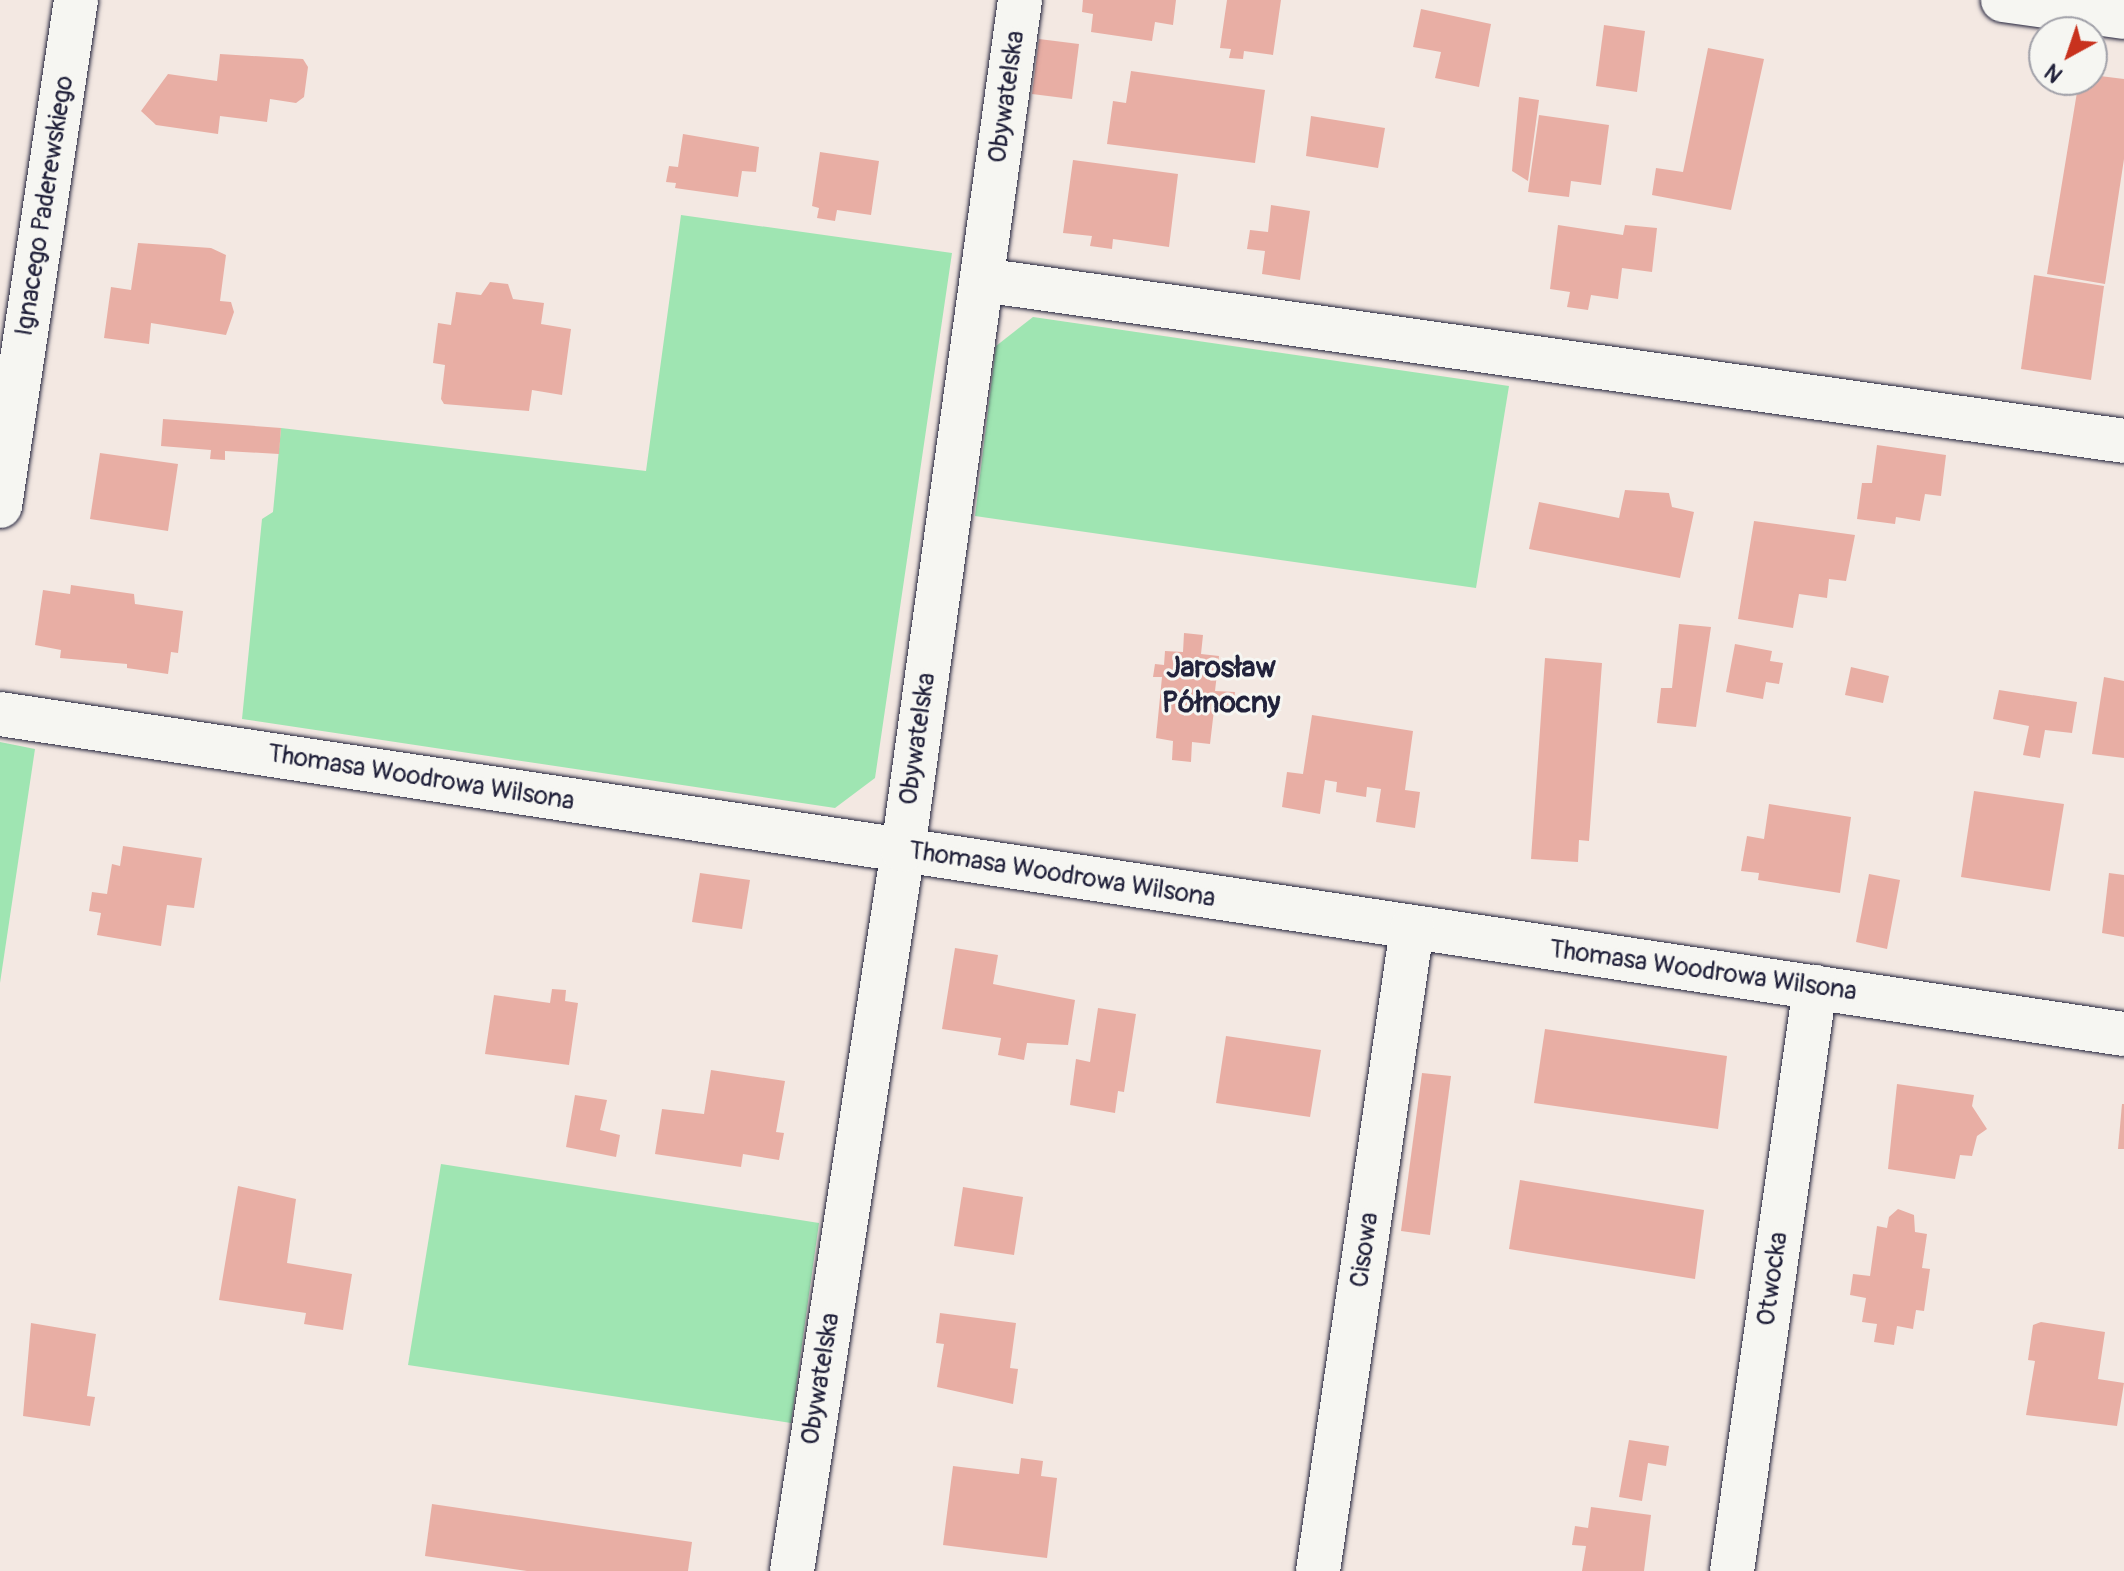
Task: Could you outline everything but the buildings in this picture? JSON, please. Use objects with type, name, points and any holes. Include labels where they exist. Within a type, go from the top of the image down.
[{"type":"street","name":"Ignacego Paderewskiego","points":[[0,506],[76,0]]},
{"type":"street","name":"Obywatelska","points":[[792,1571],[903,850],[1020,0]]},
{"type":"street","points":[[2003,0],[2124,17]]},
{"type":"street","points":[[982,280],[2124,441]]},
{"type":"street","name":"Thomasa Woodrowa Wilsona","points":[[0,714],[2124,1034]]},
{"type":"street","name":"Cisowa","points":[[1318,1571],[1412,928]]},
{"type":"street","name":"Otwocka","points":[[1732,1571],[1815,987]]},
{"type":"green space","points":[[681,215],[952,253],[875,778],[835,808],[242,719],[262,519],[273,512],[281,428],[646,471]]},
{"type":"green space","points":[[1033,317],[1509,386],[1476,588],[975,516],[996,346]]},
{"type":"green space","points":[[0,742],[35,749],[0,983]]},
{"type":"green space","points":[[441,1164],[819,1223],[791,1423],[408,1365]]},
{"type":"district","name":"Jarosław Północny","points":[[1221,685]]}]
